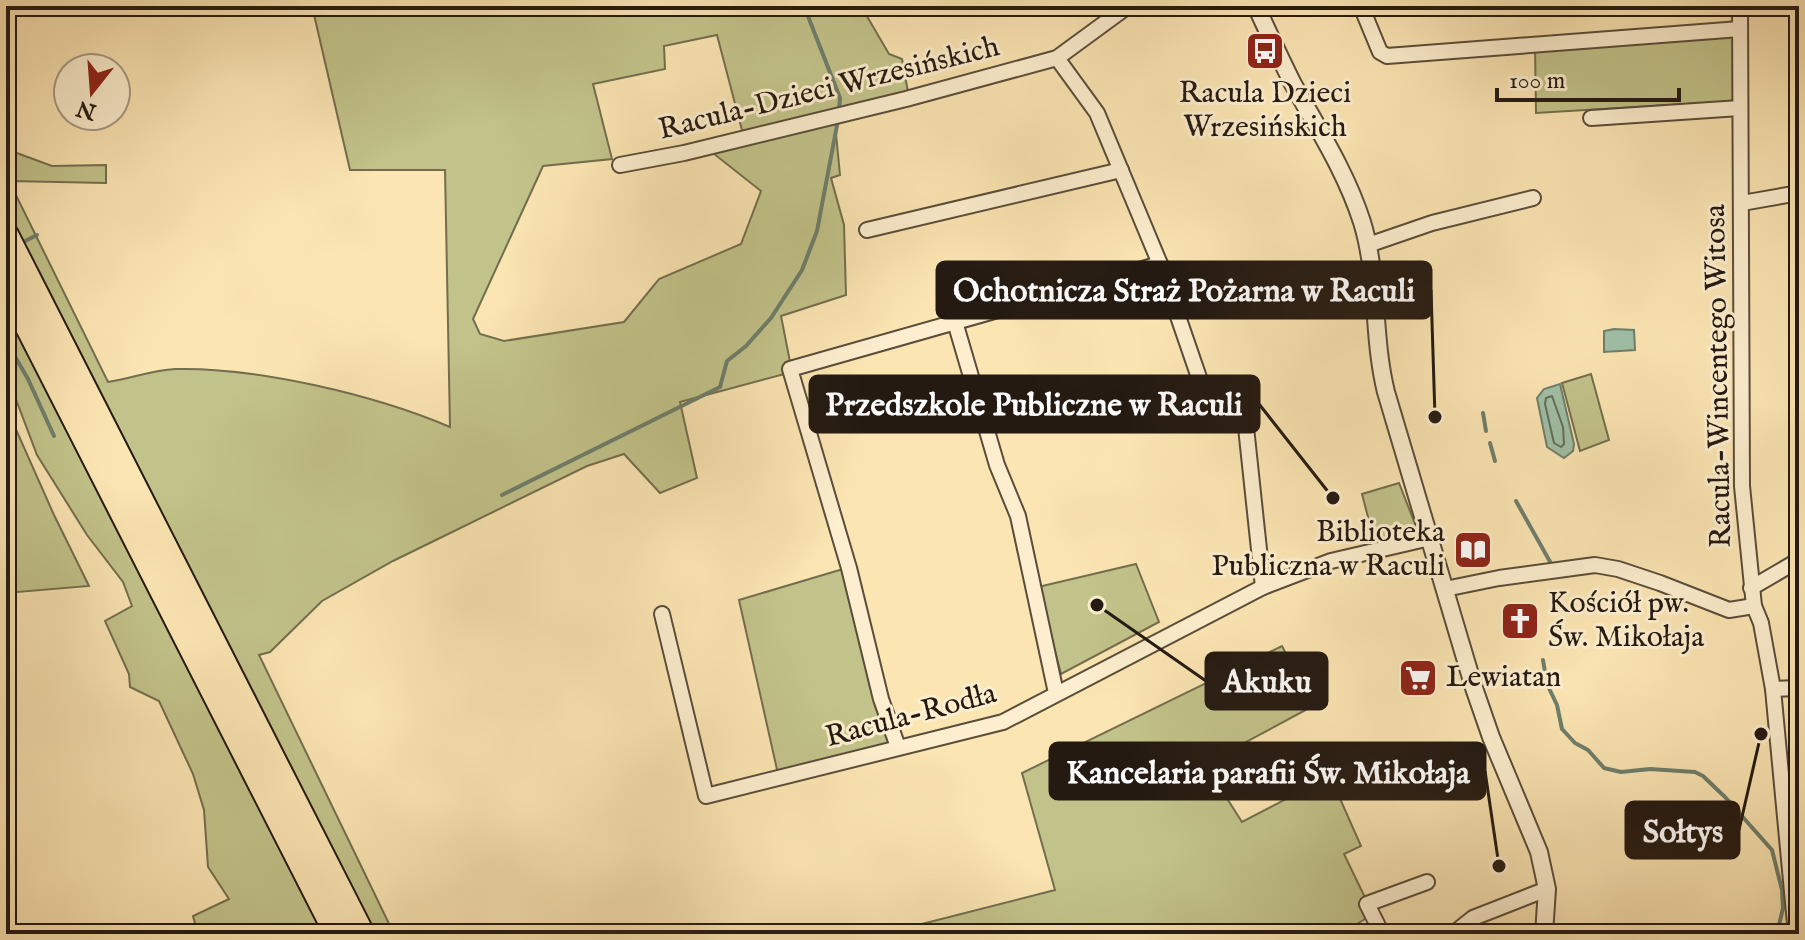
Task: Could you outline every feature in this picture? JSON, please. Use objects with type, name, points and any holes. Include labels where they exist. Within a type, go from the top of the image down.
[{"type":"highway","points":[[6,235],[316,867],[337,934]]},
{"type":"highway","points":[[6,284],[316,867],[362,934]]},
{"type":"street","name":"Racula-Dzieci Wrzesińskich","points":[[620,165],[906,99],[1057,58],[1128,6]]},
{"type":"street","points":[[1256,6],[1294,86],[1341,171],[1368,245],[1381,373],[1491,737],[1539,852],[1547,889],[1544,934]]},
{"type":"street","points":[[1361,6],[1380,52],[1388,56],[1740,29]]},
{"type":"street","name":"Racula-Wincentego Witosa","points":[[1740,6],[1742,486],[1751,588],[1773,689],[1794,857],[1796,934]]},
{"type":"street","points":[[1057,58],[1097,113],[1160,264],[1205,395],[1240,411],[1245,418],[1263,587]]},
{"type":"street","points":[[1591,118],[1740,108]]},
{"type":"street","points":[[867,230],[1121,170]]},
{"type":"street","points":[[1742,203],[1799,193]]},
{"type":"street","points":[[1368,245],[1432,223],[1533,198]]},
{"type":"street","points":[[898,747],[881,699],[849,568],[790,369],[1160,264]]},
{"type":"street","points":[[955,322],[997,465],[1018,516],[1056,693]]},
{"type":"street","name":"Racula-Rodła","points":[[662,614],[706,796],[1003,722],[1263,587],[1331,561],[1430,538]]},
{"type":"street","points":[[1751,588],[1799,560]]},
{"type":"street","points":[[1445,589],[1595,565],[1660,583],[1729,610],[1754,606]]},
{"type":"street","points":[[1773,689],[1799,688]]},
{"type":"street","points":[[1382,934],[1367,904],[1427,882]]},
{"type":"street","points":[[1453,934],[1473,918],[1547,889]]},
{"type":"shaded area","points":[[312,6],[861,6],[889,54],[902,59],[908,92],[839,114],[836,134],[840,175],[831,178],[844,225],[846,295],[781,316],[792,372],[680,402],[697,478],[660,493],[624,454],[587,466],[393,561],[322,601],[270,652],[259,655],[394,934],[251,934],[247,928],[198,934],[193,916],[229,899],[208,867],[204,810],[193,774],[159,701],[130,687],[129,674],[105,621],[132,606],[123,582],[87,535],[37,455],[6,373],[6,149],[52,166],[106,165],[106,183],[9,181],[108,382],[175,369],[242,373],[352,394],[450,427],[445,170],[350,170]],"holes":[[[717,35],[743,134],[704,146],[761,191],[741,244],[659,279],[624,322],[504,341],[480,334],[473,319],[543,166],[612,159],[593,84],[665,69],[664,46]]]},
{"type":"shaded area","points":[[1716,34],[1733,37],[1736,45],[1736,101],[1536,113],[1535,46]]},
{"type":"shaded area","points":[[1591,374],[1609,440],[1580,451],[1562,383]]},
{"type":"shaded area","points":[[6,407],[54,515],[89,586],[6,593]]},
{"type":"shaded area","points":[[1399,483],[1417,529],[1409,536],[1374,540],[1362,494]]},
{"type":"shaded area","points":[[1136,564],[1159,622],[1061,674],[1038,587]]},
{"type":"shaded area","points":[[843,569],[892,744],[778,774],[739,600]]},
{"type":"shaded area","points":[[1282,646],[1313,706],[1205,764],[1242,822],[1330,776],[1361,846],[1344,854],[1373,914],[1341,934],[903,934],[902,929],[1055,890],[1022,773]]},
{"type":"water","points":[[1634,330],[1635,350],[1604,352],[1604,331]]},
{"type":"water","points":[[1560,384],[1574,444],[1573,451],[1564,458],[1547,447],[1537,398],[1544,389]]},
{"type":"waterway","points":[[804,6],[840,98],[839,111]]},
{"type":"waterway","points":[[502,495],[720,387],[727,361],[746,346],[771,318],[802,270],[817,231],[838,120]]},
{"type":"waterway","points":[[19,244],[37,235]]},
{"type":"waterway","points":[[6,341],[28,379],[54,436]]},
{"type":"waterway","points":[[1483,413],[1486,431]]},
{"type":"waterway","points":[[1490,443],[1495,461]]},
{"type":"waterway","points":[[1516,501],[1553,567]]},
{"type":"waterway","points":[[1543,660],[1547,684],[1557,705],[1562,729],[1604,768],[1621,772],[1650,769],[1695,772],[1725,797],[1772,850],[1782,890],[1783,908],[1777,934]]},
{"type":"place","name":"Racula Dzieci Wrzesińskich","points":[[1265,51]]},
{"type":"place","name":"Ochotnicza Straż Pożarna w Raculi","points":[[1435,417]]},
{"type":"place","name":"Przedszkole Publiczne w Raculi","points":[[1333,498]]},
{"type":"place","name":"Biblioteka Publiczna w Raculi","points":[[1473,550]]},
{"type":"place","name":"Akuku","points":[[1097,605]]},
{"type":"place","name":"Kościół pw. Św. Mikołaja","points":[[1520,621]]},
{"type":"place","name":"Lewiatan","points":[[1418,678]]},
{"type":"place","name":"Sołtys","points":[[1761,734]]},
{"type":"place","name":"Kancelaria parafii Św. Mikołaja","points":[[1499,866]]}]
